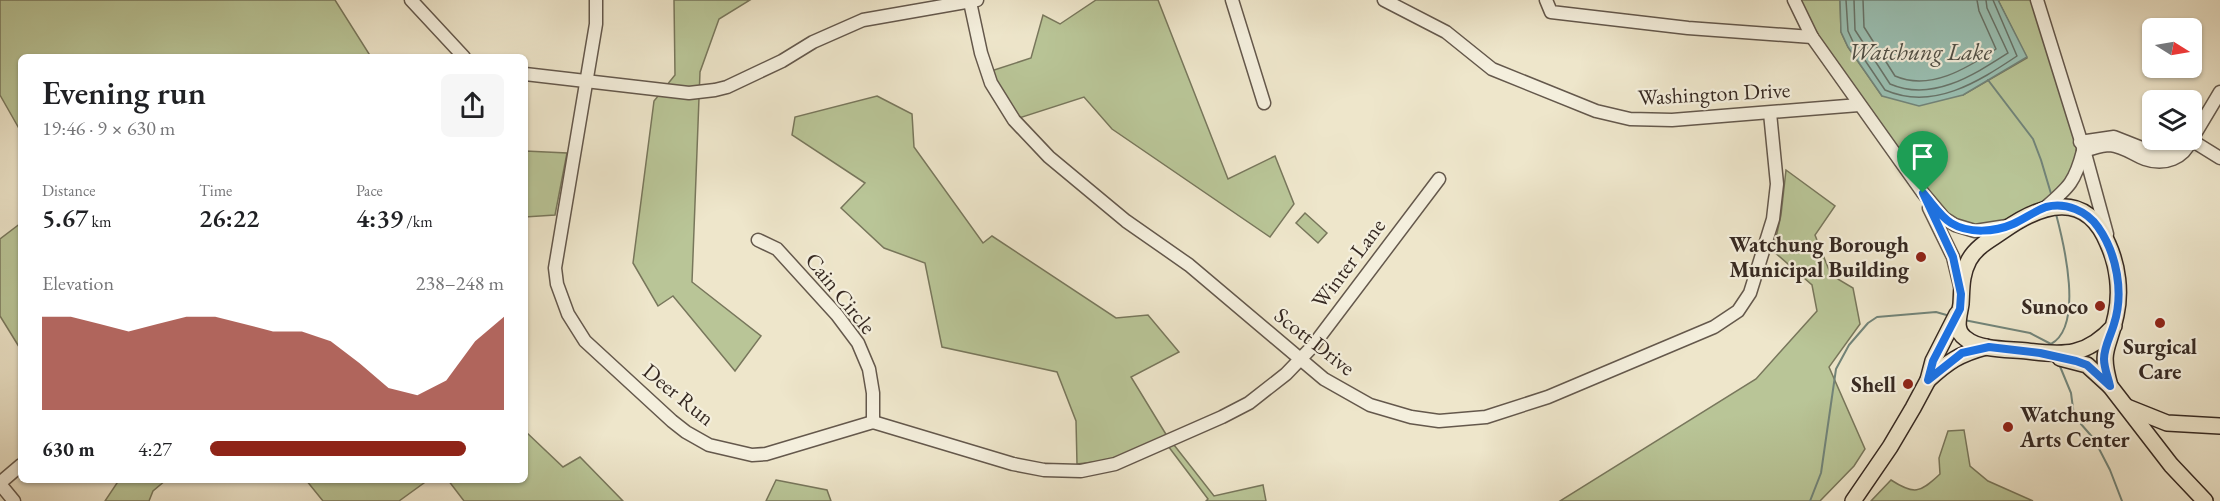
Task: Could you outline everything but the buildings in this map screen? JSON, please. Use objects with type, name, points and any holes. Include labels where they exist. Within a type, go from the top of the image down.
[{"type":"main road","points":[[1853,501],[1890,447],[1928,380],[1933,361],[1954,325],[1966,265],[1973,254],[1984,243],[2010,225],[2055,203],[2075,209],[2090,217],[2108,244],[2119,288],[2118,308],[2104,357],[2110,386]]},
{"type":"main road","points":[[1954,325],[1967,340],[1989,347],[2071,356],[2087,365],[2110,386],[2177,472],[2205,501]]},
{"type":"main road","points":[[2071,356],[2089,348],[2114,326]]},
{"type":"main road","points":[[1928,380],[1962,353],[1989,347]]},
{"type":"main road","points":[[2126,407],[2167,423],[2220,426]]},
{"type":"main road","points":[[2147,434],[2167,423]]},
{"type":"main road","points":[[1840,501],[1872,471]]},
{"type":"street","points":[[411,0],[461,54]]},
{"type":"street","name":"Deer Run","points":[[596,0],[596,24],[555,268],[557,284],[568,314],[585,341],[686,432],[723,450],[752,455],[778,452],[873,422]]},
{"type":"street","points":[[1232,0],[1264,103]]},
{"type":"street","name":"Washington Drive","points":[[1384,0],[1446,32],[1492,69],[1596,111],[1630,119],[1671,120],[1860,105]]},
{"type":"street","points":[[1546,0],[1551,12],[1688,28],[1812,37]]},
{"type":"street","points":[[1794,0],[1812,37],[1923,193],[1944,218],[1961,228],[1982,231],[2010,225]]},
{"type":"street","points":[[2037,0],[2092,178],[2108,244]]},
{"type":"street","points":[[528,74],[689,93],[715,90],[761,72],[813,42],[862,20],[974,1]]},
{"type":"street","name":"Scott Drive","points":[[974,1],[981,53],[991,83],[1014,120],[1072,178],[1189,265],[1324,379],[1388,411],[1439,421],[1486,417],[1548,397],[1714,327],[1738,311],[1750,293],[1773,219],[1777,184],[1770,113]]},
{"type":"street","points":[[2202,122],[2218,97]]},
{"type":"street","points":[[2081,146],[2110,145],[2122,148],[2146,160],[2163,161],[2173,159],[2188,150]]},
{"type":"street","points":[[2055,203],[2075,177],[2081,146]]},
{"type":"street","points":[[2202,147],[2220,158]]},
{"type":"street","points":[[2075,177],[2085,174],[2092,178]]},
{"type":"street","name":"Winter Lane","points":[[873,422],[1013,464],[1062,471],[1081,471],[1115,464],[1249,403],[1301,360],[1439,179]]},
{"type":"street","points":[[1923,193],[1953,257],[1960,300]]},
{"type":"street","name":"Cain Circle","points":[[758,240],[777,249],[837,315],[858,343],[869,369],[873,393],[873,422]]},
{"type":"street","points":[[14,501],[0,484],[18,468]]},
{"type":"green space","points":[[0,0],[335,0],[369,54],[18,54],[18,127],[0,95]]},
{"type":"green space","points":[[674,0],[750,0],[719,19],[700,72],[692,282],[761,336],[735,371],[673,296],[658,306],[633,263],[654,101],[675,75]]},
{"type":"green space","points":[[1096,0],[1158,0],[1228,179],[1275,156],[1294,204],[1270,237],[1112,129],[1084,97],[1010,121],[982,74],[1031,58],[1043,15],[1060,24]]},
{"type":"green space","points":[[1794,0],[1840,0],[1841,32],[1848,47],[1882,96],[1963,95],[2027,58],[1998,0],[2037,0],[2083,151],[2079,168],[2046,207],[1989,230],[1944,218]]},
{"type":"green space","points":[[877,96],[912,114],[914,147],[983,243],[992,236],[1116,318],[1148,315],[1179,352],[1131,377],[1167,436],[1214,496],[1263,485],[1266,501],[1206,501],[1208,499],[1162,438],[1110,460],[1077,464],[1076,421],[1057,372],[942,347],[925,263],[884,248],[841,208],[865,183],[792,135],[795,117]]},
{"type":"green space","points":[[528,151],[567,153],[555,215],[528,217]]},
{"type":"green space","points":[[1786,170],[1835,206],[1815,235],[1831,275],[1853,288],[1860,324],[1829,367],[1865,449],[1854,466],[1820,501],[1560,501],[1756,379],[1817,311],[1812,285],[1773,251],[1781,215]]},
{"type":"green space","points":[[1305,213],[1327,233],[1318,243],[1296,223]]},
{"type":"green space","points":[[18,225],[18,345],[0,316],[0,239]]},
{"type":"green space","points":[[1964,430],[1970,466],[1988,481],[2033,501],[1871,501],[1891,480],[1911,490],[1927,485],[1940,474],[1939,458],[1948,431]]},
{"type":"green space","points":[[528,434],[563,467],[580,457],[623,501],[464,501],[450,483],[528,483]]},
{"type":"green space","points":[[776,480],[827,490],[831,501],[766,501]]},
{"type":"green space","points":[[117,483],[162,483],[153,491],[149,501],[105,501]]},
{"type":"green space","points":[[308,483],[424,483],[399,501],[323,501]]},
{"type":"water","name":"Watchung Lake","points":[[1840,0],[1998,0],[2027,57],[1963,95],[1919,106],[1882,96],[1848,47],[1841,32]]},
{"type":"waterway","points":[[1988,80],[2033,139],[2052,197]]},
{"type":"waterway","points":[[1964,320],[2030,333],[2051,344],[2061,334],[2067,320],[2069,284],[2056,214]]},
{"type":"waterway","points":[[1810,501],[1821,473],[1836,369],[1849,345],[1868,323],[1877,317],[1936,312],[1950,316]]},
{"type":"waterway","points":[[2059,364],[2071,393],[2074,416],[2094,439],[2110,470],[2122,501]]},
{"type":"place","name":"Watchung Borough Municipal Building","points":[[1921,257]]},
{"type":"place","name":"Sunoco","points":[[2100,306]]},
{"type":"place","name":"Surgical Care","points":[[2160,323]]},
{"type":"place","name":"Shell","points":[[1908,384]]},
{"type":"place","name":"Watchung Arts Center","points":[[2008,427]]},
{"type":"route","points":[[1923,193],[1944,218],[1961,228],[1989,230],[2010,225],[2046,207],[2060,206],[2080,211],[2094,221],[2108,244],[2118,281],[2119,298],[2116,318],[2104,351],[2104,364],[2110,386],[2087,365],[2076,361],[2040,353],[1989,347],[1962,353],[1928,380],[1933,361],[1960,309],[1961,287],[1953,257],[1923,193]]}]
